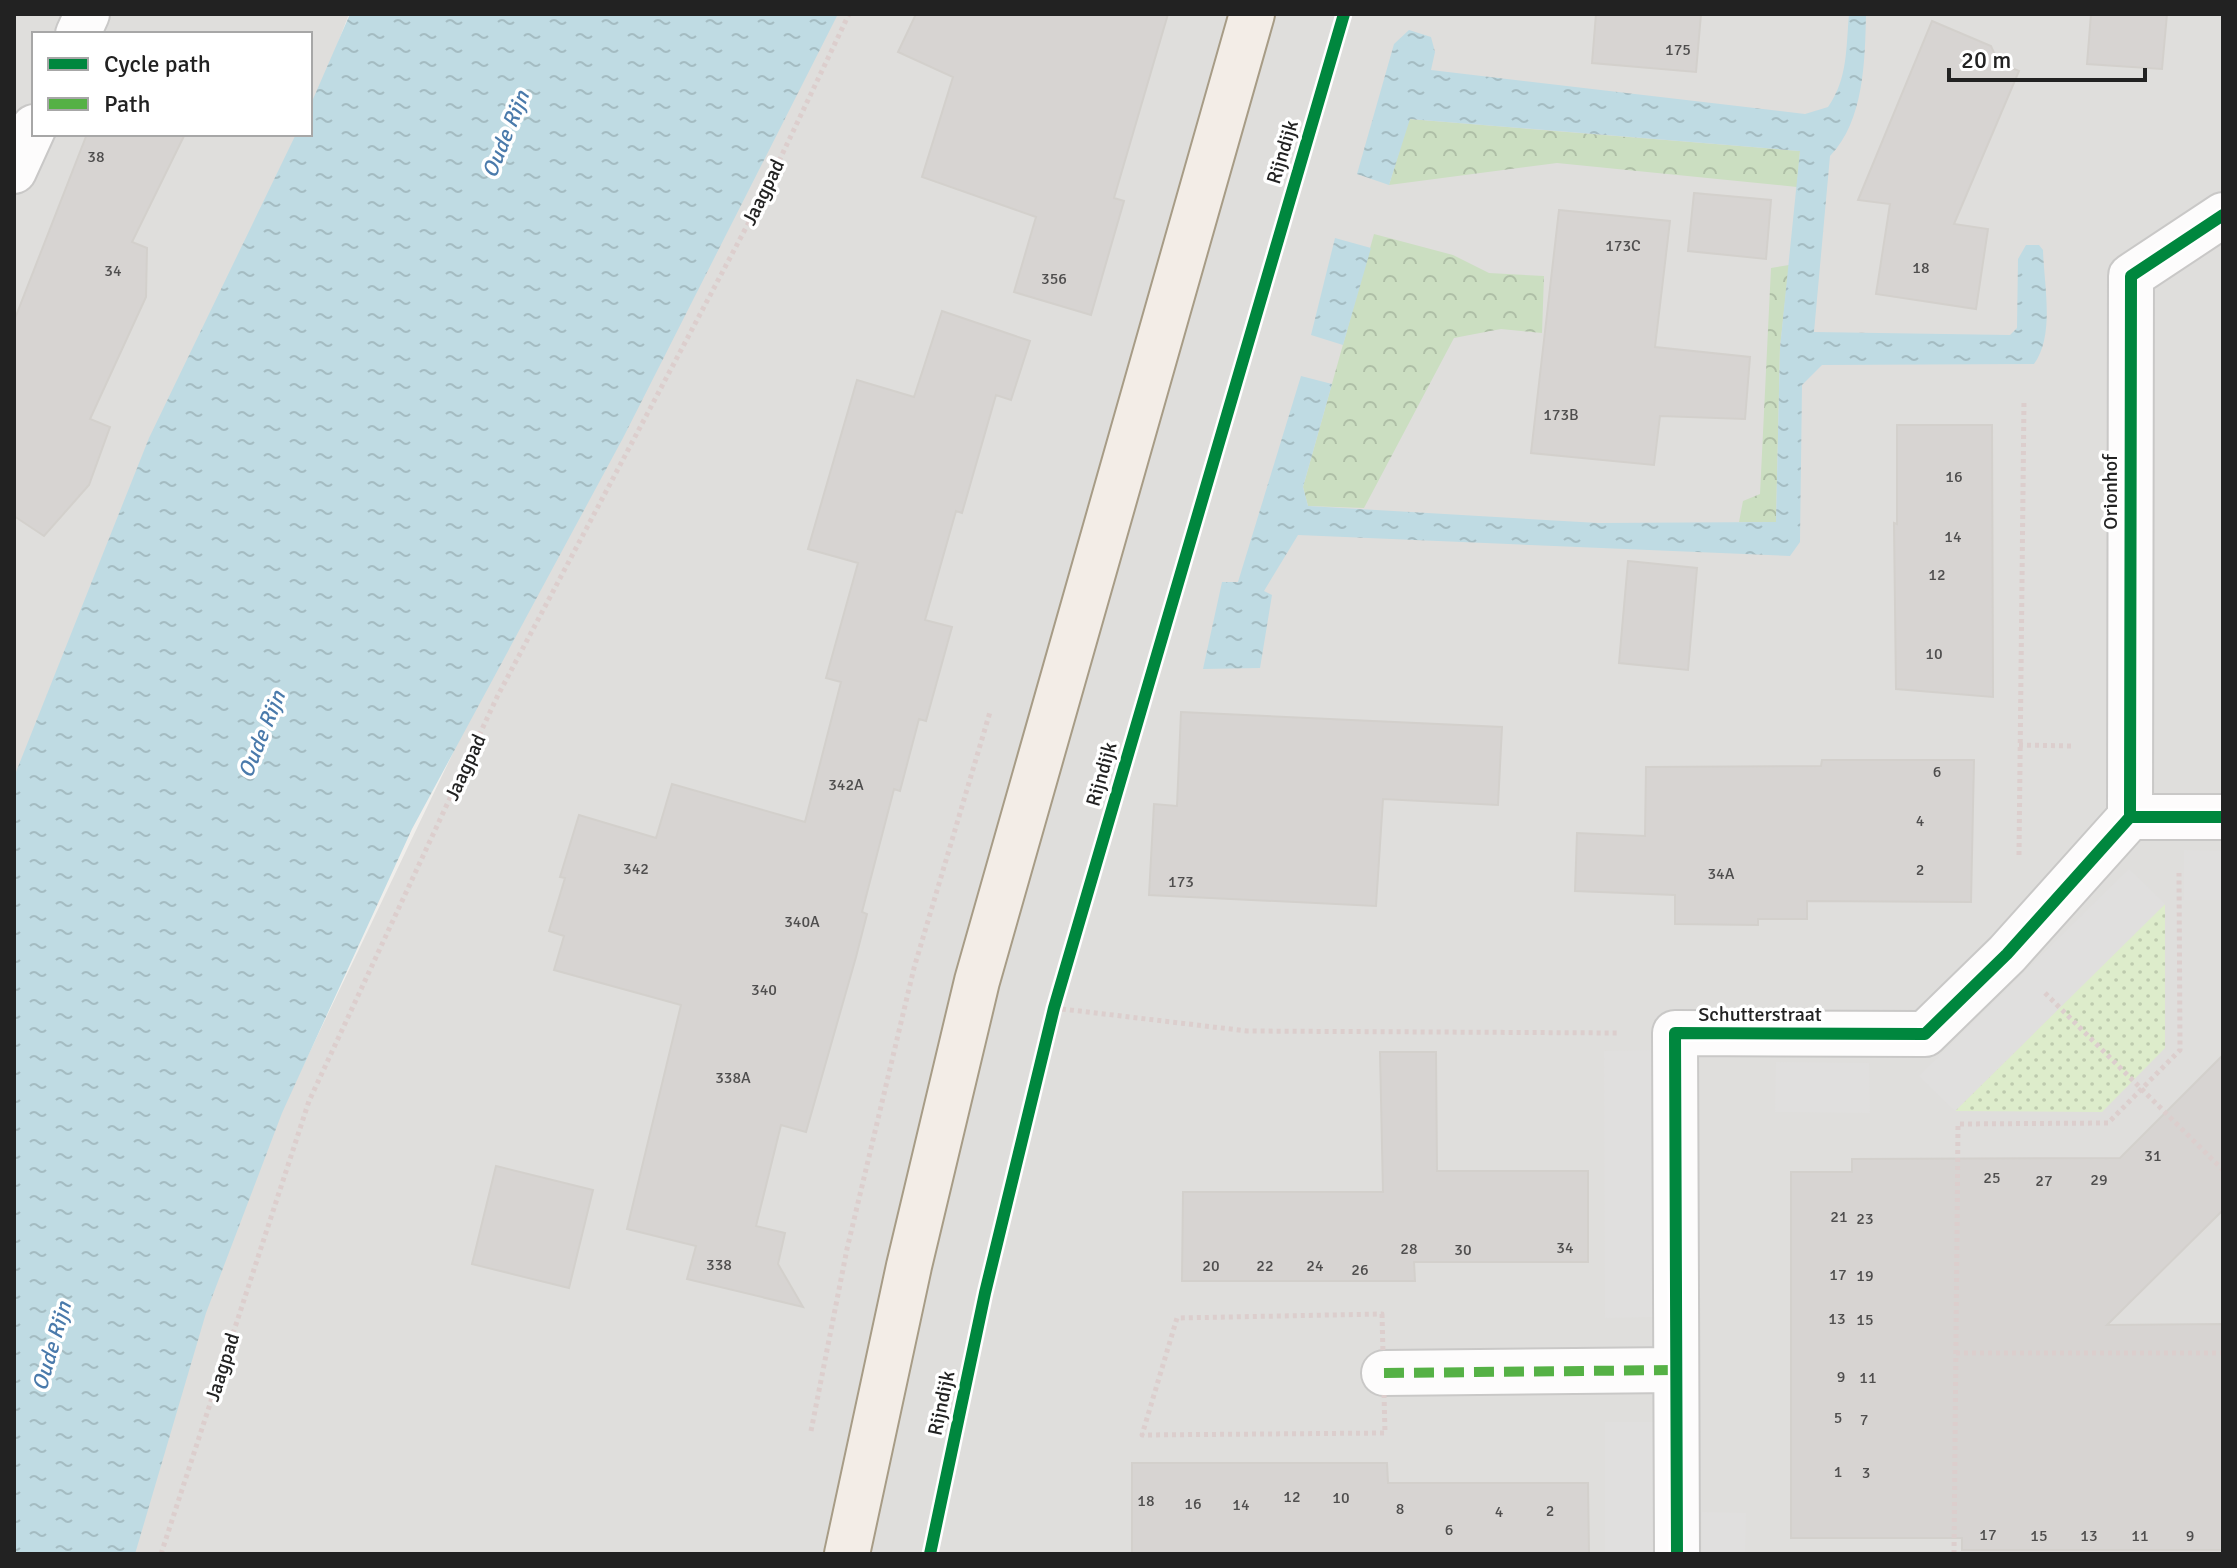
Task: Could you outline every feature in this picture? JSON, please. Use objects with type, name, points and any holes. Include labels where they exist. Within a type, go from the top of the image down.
[{"type":"main road","points":[[847,1554],[909,1266],[977,981],[1252,14]]},
{"type":"street","points":[[14,171],[32,131]]},
{"type":"street","name":"Orionhof","points":[[2130,817],[2131,276],[2223,215]]},
{"type":"street","points":[[2130,817],[2223,817]]},
{"type":"street","name":"Schutterstraat","points":[[1677,1554],[1675,1033],[1925,1034],[2013,947],[2130,817]]},
{"type":"street","points":[[1384,1373],[1675,1370]]},
{"type":"path","points":[[2024,399],[2013,947],[2141,1089],[2223,1170]]},
{"type":"path","points":[[1954,1554],[1958,1124],[2108,1123],[2180,1050],[2179,817]]},
{"type":"path","points":[[1050,1022],[1058,993]]},
{"type":"path","points":[[1054,1008],[1247,1031],[1675,1033]]},
{"type":"path","points":[[1382,1314],[1384,1373],[1385,1433],[1142,1435],[1177,1318],[1382,1314]]},
{"type":"path","points":[[1956,1353],[2223,1353]]},
{"type":"shaded area","points":[[14,14],[349,14],[312,110],[312,32],[32,32],[32,136],[302,136],[14,980]]},
{"type":"shaded area","points":[[807,14],[2223,14],[2223,1554],[114,1554],[200,1281]]},
{"type":"shaded area","points":[[2184,850],[2223,851],[2223,900],[2184,900]]},
{"type":"shaded area","points":[[2129,869],[2165,904],[1955,1111],[1919,1076]]},
{"type":"shaded area","points":[[1654,1050],[1654,1317],[1605,1318],[1604,1051]]},
{"type":"shaded area","points":[[1776,1062],[1869,1063],[1870,1113],[1775,1112]]},
{"type":"shaded area","points":[[1605,1422],[1654,1422],[1655,1554],[1605,1554]]},
{"type":"shaded area","points":[[1702,1512],[1746,1513],[1745,1554],[1702,1554]]},
{"type":"green space","points":[[1409,119],[1800,151],[1797,187],[1557,163],[1389,185]]},
{"type":"green space","points":[[1374,234],[1453,255],[1489,273],[1544,276],[1542,333],[1501,329],[1454,338],[1364,508],[1308,506],[1303,487]]},
{"type":"green space","points":[[1789,265],[1780,348],[1776,522],[1739,522],[1743,501],[1760,494],[1771,268]]},
{"type":"green space","points":[[2165,904],[2165,1048],[2102,1112],[1955,1111]]},
{"type":"water","name":"Oude Rijn","points":[[350,14],[838,14],[623,438],[412,829],[282,1113],[206,1313],[135,1554],[14,1554],[14,777],[149,438],[295,136],[312,136],[312,101]]},
{"type":"water","points":[[1849,14],[1866,14],[1863,70],[1850,126],[1830,156],[1814,332],[2010,335],[2017,328],[2018,259],[2026,245],[2039,245],[2043,250],[2046,324],[2034,364],[1822,365],[1802,385],[1800,542],[1790,556],[1298,535],[1264,591],[1272,595],[1260,668],[1203,669],[1222,582],[1238,582],[1301,376],[1332,384],[1303,487],[1308,506],[1598,523],[1776,522],[1780,348],[1800,151],[1410,119],[1389,185],[1357,174],[1394,44],[1409,30],[1431,37],[1435,52],[1431,70],[1805,114],[1828,107],[1835,96],[1845,62]]},
{"type":"water","points":[[1335,238],[1371,248],[1343,345],[1311,335]]},
{"type":"building","points":[[916,14],[1168,14],[1114,198],[1124,201],[1091,315],[1014,292],[1036,217],[922,177],[953,77],[898,52]]},
{"type":"building","points":[[1596,14],[1701,14],[1696,72],[1592,63]]},
{"type":"building","points":[[2091,14],[2167,14],[2162,69],[2087,64]]},
{"type":"building","points":[[1932,21],[1991,46],[1998,62],[2019,71],[1954,224],[1988,229],[1976,309],[1876,294],[1890,204],[1858,200]]},
{"type":"building","points":[[86,136],[184,136],[132,242],[147,248],[146,297],[90,419],[110,427],[89,485],[44,536],[14,516],[14,321]]},
{"type":"building","points":[[1694,193],[1771,200],[1766,259],[1688,251]]},
{"type":"building","points":[[1559,210],[1670,221],[1655,347],[1750,357],[1745,419],[1660,416],[1654,465],[1531,453]]},
{"type":"building","points":[[942,311],[1030,341],[1011,400],[996,395],[962,513],[956,511],[925,620],[952,627],[926,721],[919,719],[900,791],[894,789],[862,912],[867,914],[856,957],[806,1132],[781,1125],[756,1226],[785,1233],[778,1264],[803,1307],[687,1279],[696,1246],[627,1229],[681,1005],[554,970],[564,936],[549,931],[565,878],[560,877],[579,815],[656,838],[672,784],[805,822],[841,682],[826,678],[858,563],[808,549],[857,380],[914,397]]},
{"type":"building","points":[[1897,425],[1992,425],[1993,697],[1896,689],[1894,523],[1897,524]]},
{"type":"building","points":[[1628,561],[1697,568],[1688,670],[1619,663]]},
{"type":"building","points":[[1181,712],[1502,727],[1498,805],[1383,799],[1376,906],[1149,895],[1154,804],[1177,806]]},
{"type":"building","points":[[1822,760],[1974,760],[1971,902],[1807,901],[1807,919],[1758,919],[1758,925],[1675,924],[1675,895],[1575,891],[1577,833],[1645,836],[1646,767],[1821,766]]},
{"type":"building","points":[[1380,1052],[1436,1052],[1437,1171],[1588,1171],[1588,1262],[1414,1262],[1415,1281],[1182,1281],[1183,1192],[1383,1192]]},
{"type":"building","points":[[2223,1055],[2223,1210],[2107,1325],[2223,1324],[2223,1550],[1962,1550],[1962,1538],[1791,1538],[1791,1172],[1852,1172],[1852,1159],[2120,1158]]},
{"type":"building","points":[[496,1166],[593,1190],[569,1288],[472,1264]]},
{"type":"building","points":[[1132,1463],[1387,1463],[1388,1483],[1588,1483],[1589,1554],[1132,1554]]},
{"type":"marked path","points":[[1384,1373],[1675,1370]]},
{"type":"cycle path","name":"Rijndijk","points":[[930,1554],[985,1293],[1054,1008],[1344,14]]},
{"type":"cycle path","points":[[2130,817],[2131,276],[2223,215]]},
{"type":"cycle path","points":[[1677,1554],[1675,1033],[1925,1034],[2007,954],[2130,817],[2223,817]]}]
